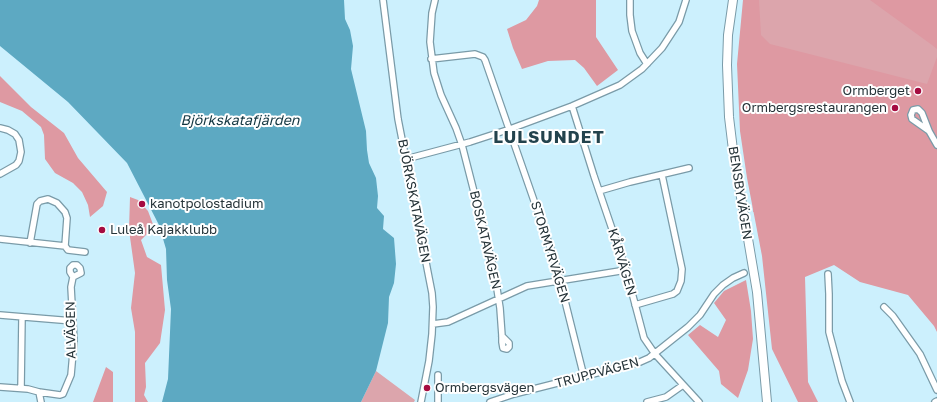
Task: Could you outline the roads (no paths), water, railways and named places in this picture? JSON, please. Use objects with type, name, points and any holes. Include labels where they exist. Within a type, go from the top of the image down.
[{"type":"main road","name":"BENSBYVÄGEN","points":[[733,0],[728,35],[727,67],[729,117],[733,150],[757,292],[768,402]]},
{"type":"street","name":"BJÖRKSKATAVÄGEN","points":[[383,0],[395,100],[430,281],[433,307],[433,324],[429,361],[421,402]]},
{"type":"street","name":"BOSKATAVÄGEN","points":[[435,0],[430,32],[432,59],[438,85],[462,144],[488,244],[494,270],[502,336]]},
{"type":"street","points":[[630,0],[632,31],[640,53],[647,64]]},
{"type":"street","points":[[406,159],[510,129],[572,106],[620,85],[636,74],[662,48],[675,28],[686,0]]},
{"type":"street","name":"STORMYRVÄGEN","points":[[432,59],[475,54],[483,57],[510,129],[555,261],[584,377]]},
{"type":"street","name":"KÅRVÄGEN","points":[[572,106],[626,270],[644,338],[654,354],[699,402]]},
{"type":"street","points":[[0,128],[15,134],[19,140],[21,152],[19,162],[16,166],[0,174]]},
{"type":"street","points":[[928,131],[937,145]]},
{"type":"street","points":[[599,191],[689,168]]},
{"type":"street","points":[[635,305],[673,294],[677,291],[681,281],[682,269],[662,175]]},
{"type":"street","points":[[30,243],[37,204],[40,201],[48,199],[57,203],[65,212],[67,218],[65,246]]},
{"type":"street","points":[[0,239],[65,246],[68,250],[85,252]]},
{"type":"street","points":[[433,324],[448,322],[527,286],[626,270]]},
{"type":"street","name":"TRUPPVÄGEN","points":[[490,402],[510,399],[640,362],[654,354],[688,328],[700,315],[714,294],[723,285],[733,278],[744,274]]},
{"type":"street","points":[[828,274],[829,332],[842,381],[850,402]]},
{"type":"street","name":"ALVÄGEN","points":[[0,387],[21,388],[60,395],[65,391],[71,375],[74,341],[71,287],[72,277]]},
{"type":"street","points":[[884,307],[893,316],[920,354],[937,390]]},
{"type":"street","points":[[0,315],[73,321]]},
{"type":"street","points":[[21,388],[22,317]]},
{"type":"street","points":[[438,375],[438,402]]},
{"type":"street","points":[[647,402],[666,397],[683,384]]},
{"type":"street","points":[[40,392],[41,402]]},
{"type":"water","name":"Björkskatafjärden","points":[[0,0],[344,0],[345,19],[350,30],[353,46],[351,69],[366,131],[369,163],[376,178],[378,196],[377,208],[384,216],[383,229],[394,238],[396,264],[394,283],[389,297],[388,323],[376,371],[361,402],[162,402],[168,379],[171,309],[167,280],[166,249],[159,225],[127,163],[68,102],[0,46]]},
{"type":"place","name":"Ormberget","points":[[918,91]]},
{"type":"place","name":"Ormbergsrestaurangen","points":[[895,108]]},
{"type":"place","name":"kanotpolostadium","points":[[142,204]]},
{"type":"place","name":"Luleå Kajakklubb","points":[[102,230]]},
{"type":"place","name":"Ormbergsvägen","points":[[427,388]]},
{"type":"district","name":"LULSUNDET","points":[[549,138]]}]
